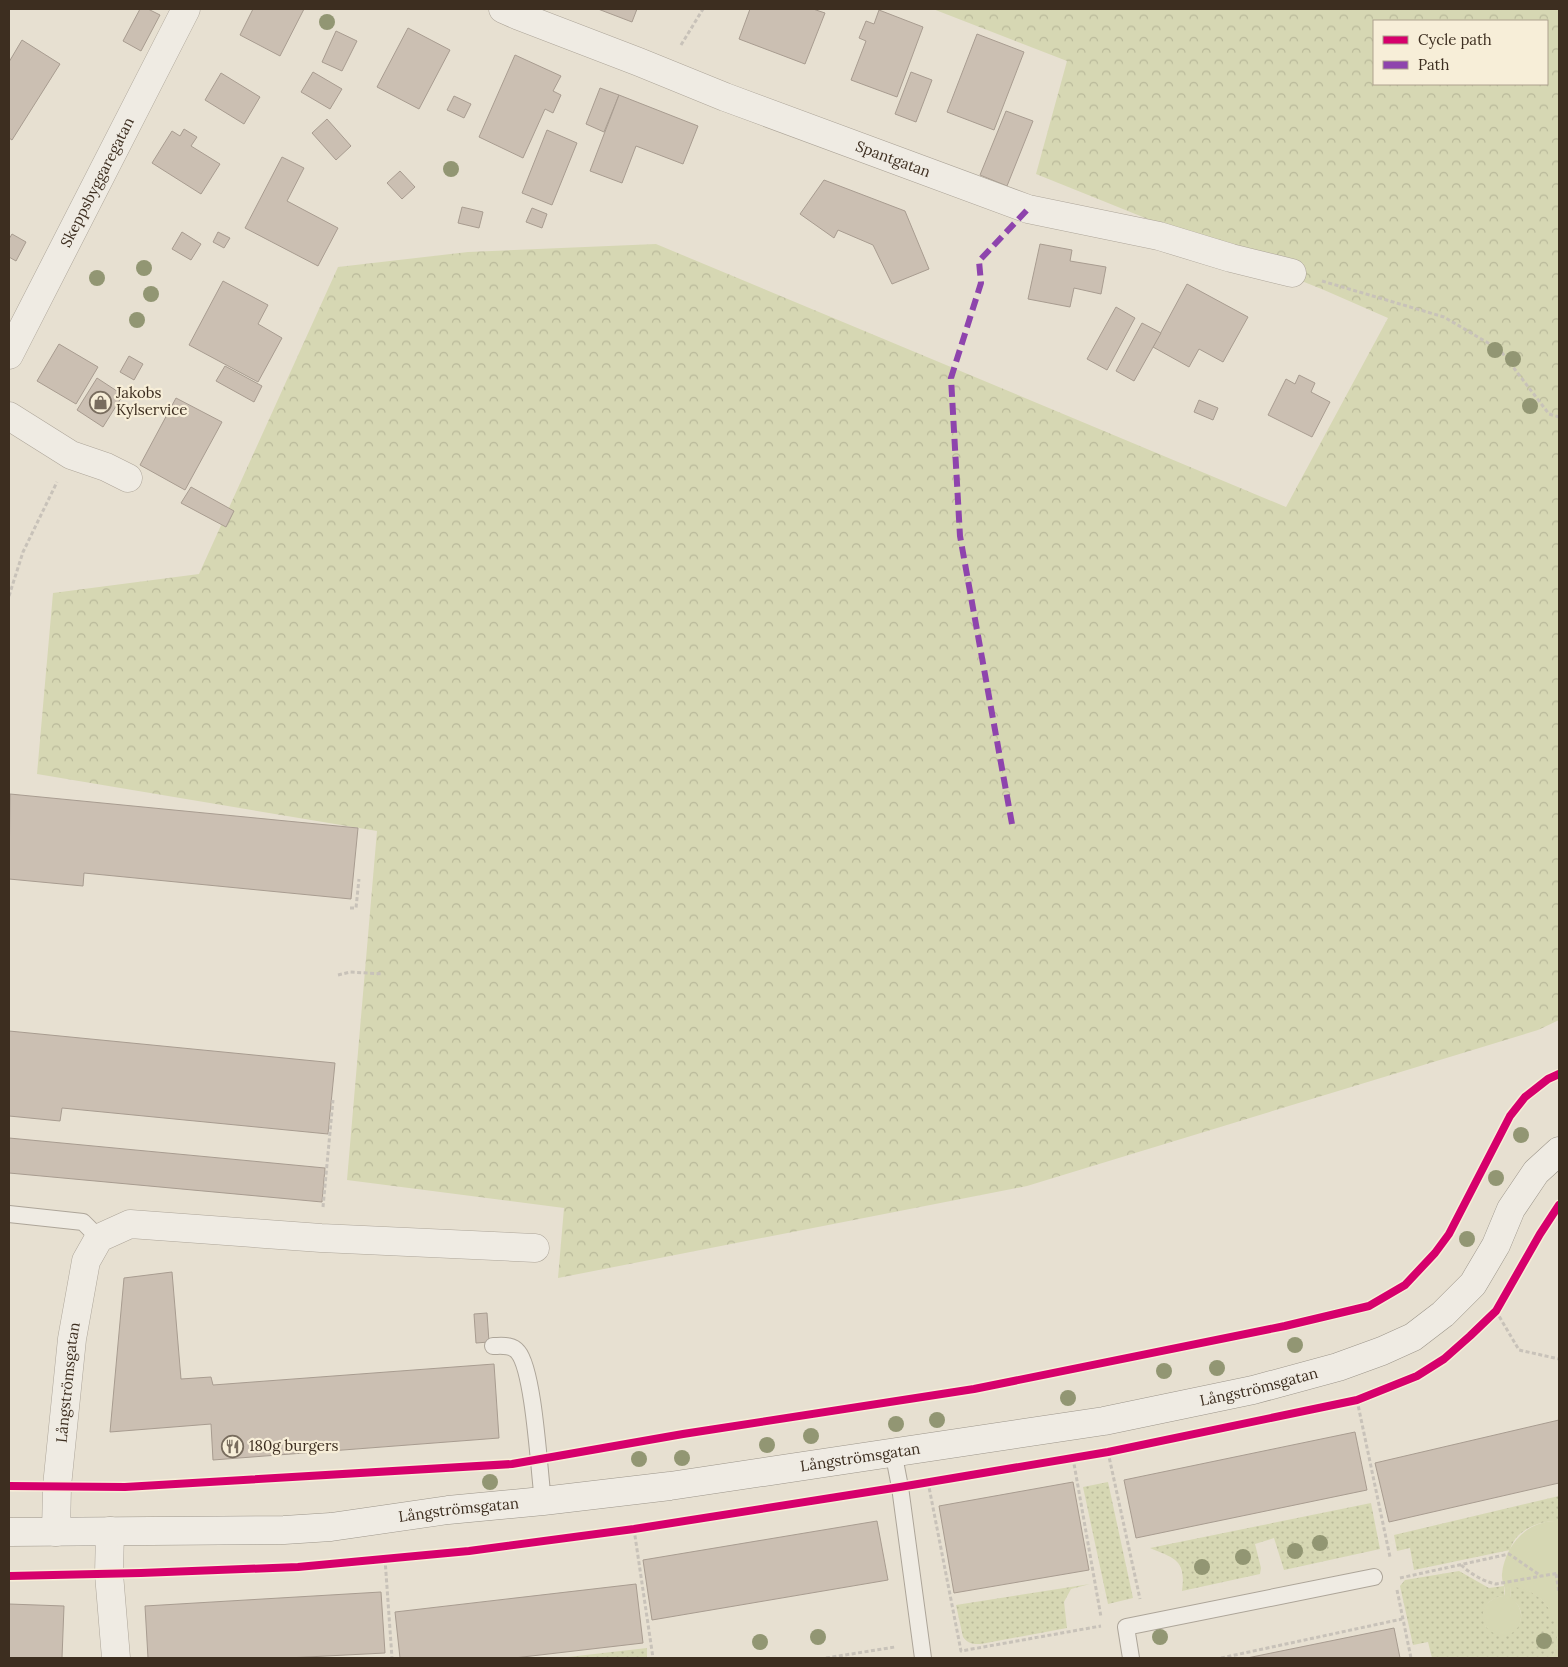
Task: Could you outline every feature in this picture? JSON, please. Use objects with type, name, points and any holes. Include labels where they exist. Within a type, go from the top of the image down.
[{"type":"street","name":"Skeppsbyggaregatan","points":[[9,355],[186,9]]},
{"type":"street","name":"Spantgatan","points":[[503,9],[734,100],[1028,209],[1158,236],[1231,258],[1292,273]]},
{"type":"street","points":[[9,416],[71,455],[106,467],[128,478]]},
{"type":"street","name":"Långströmsgatan","points":[[9,1532],[284,1530],[312,1528],[448,1510],[670,1486],[1104,1421],[1253,1390],[1338,1368],[1382,1351],[1413,1337],[1443,1314],[1473,1284],[1496,1245],[1511,1208],[1536,1172],[1559,1151]]},
{"type":"street","points":[[100,1238],[130,1224],[321,1238],[535,1248]]},
{"type":"street","name":"Långströmsgatan","points":[[56,1532],[57,1486],[72,1338],[86,1261],[100,1238]]},
{"type":"street","points":[[110,1531],[109,1574],[116,1658]]},
{"type":"lane","points":[[9,1214],[83,1222],[100,1238]]},
{"type":"lane","points":[[492,1346],[507,1345],[517,1350],[524,1361],[530,1394],[543,1501]]},
{"type":"lane","points":[[893,1452],[900,1488],[924,1658]]},
{"type":"lane","points":[[1131,1658],[1126,1627],[1374,1577]]},
{"type":"path","points":[[664,72],[703,9]]},
{"type":"path","points":[[1292,273],[1444,317],[1500,350],[1549,414],[1559,417]]},
{"type":"path","points":[[9,596],[23,552],[71,455]]},
{"type":"path","points":[[350,908],[356,908],[359,879]]},
{"type":"path","points":[[338,975],[350,972],[383,974]]},
{"type":"path","points":[[321,1238],[333,1100]]},
{"type":"path","points":[[1496,1312],[1520,1350],[1559,1359]]},
{"type":"path","points":[[1356,1400],[1391,1560]]},
{"type":"path","points":[[1108,1452],[1146,1623]]},
{"type":"path","points":[[928,1482],[961,1651],[1103,1626],[1073,1458]]},
{"type":"path","points":[[634,1529],[653,1658]]},
{"type":"path","points":[[1394,1579],[1509,1554],[1541,1576]]},
{"type":"path","points":[[385,1559],[392,1658]]},
{"type":"path","points":[[1460,1564],[1470,1574],[1496,1584],[1558,1573],[1559,1592]]},
{"type":"path","points":[[1396,1587],[1412,1658]]},
{"type":"path","points":[[1221,1658],[1402,1619]]},
{"type":"path","points":[[826,1658],[903,1645]]},
{"type":"green space","points":[[933,9],[1559,9],[1559,1020],[1538,1030],[1027,1186],[558,1278],[564,1208],[347,1180],[377,831],[37,774],[53,593],[199,574],[338,267],[468,252],[656,244],[1286,507],[1388,318],[1324,290],[1036,174],[1067,61]]},
{"type":"green space","points":[[1108,1482],[1133,1598],[1108,1604],[1083,1487]]},
{"type":"green space","points":[[1559,1496],[1559,1521],[1544,1522],[1529,1528],[1517,1537],[1510,1550],[1414,1570],[1410,1548],[1397,1551],[1394,1535]]},
{"type":"green space","points":[[1371,1503],[1380,1549],[1284,1570],[1274,1538],[1255,1544],[1261,1568],[1260,1574],[1182,1591],[1182,1573],[1177,1562],[1173,1558],[1150,1548]]},
{"type":"green space","points":[[1559,1521],[1559,1658],[1552,1658],[1557,1634],[1555,1622],[1550,1611],[1534,1594],[1523,1589],[1511,1587],[1510,1597],[1517,1603],[1521,1617],[1520,1624],[1511,1634],[1496,1634],[1489,1630],[1483,1619],[1483,1612],[1490,1601],[1504,1596],[1505,1590],[1502,1574],[1504,1563],[1513,1544],[1528,1529],[1537,1524]]},
{"type":"green space","points":[[1459,1571],[1489,1588],[1504,1586],[1504,1596],[1493,1599],[1486,1606],[1483,1616],[1486,1627],[1517,1628],[1521,1619],[1521,1611],[1510,1598],[1511,1586],[1534,1594],[1544,1602],[1551,1611],[1557,1634],[1552,1658],[1432,1658],[1428,1642],[1413,1645],[1400,1586],[1405,1580]]},
{"type":"green space","points":[[1090,1584],[1071,1589],[1064,1602],[1067,1628],[981,1644],[971,1643],[963,1637],[956,1605]]},
{"type":"green space","points":[[647,1648],[647,1658],[559,1658]]},
{"type":"building","points":[[140,9],[148,9],[160,15],[141,51],[123,41]]},
{"type":"building","points":[[253,9],[304,9],[280,56],[240,35]]},
{"type":"building","points":[[598,9],[637,9],[632,22]]},
{"type":"building","points":[[750,9],[813,9],[825,13],[805,64],[739,39]]},
{"type":"building","points":[[879,10],[923,27],[897,97],[851,80],[866,41],[859,38],[866,21],[874,24]]},
{"type":"building","points":[[408,28],[450,50],[419,109],[377,87]]},
{"type":"building","points":[[336,31],[357,41],[342,71],[322,62]]},
{"type":"building","points":[[977,34],[1024,52],[994,130],[947,112]]},
{"type":"building","points":[[22,40],[60,64],[12,140],[9,138],[9,62]]},
{"type":"building","points":[[515,55],[561,76],[553,91],[561,95],[553,113],[545,109],[523,158],[479,137]]},
{"type":"building","points":[[313,72],[342,89],[330,109],[301,92]]},
{"type":"building","points":[[911,72],[932,80],[916,122],[895,114]]},
{"type":"building","points":[[221,73],[260,97],[244,124],[205,100]]},
{"type":"building","points":[[600,88],[619,95],[604,132],[586,124]]},
{"type":"building","points":[[619,95],[698,126],[683,164],[636,146],[622,183],[590,171]]},
{"type":"building","points":[[454,96],[471,104],[464,118],[447,110]]},
{"type":"building","points":[[1006,111],[1033,121],[1007,186],[980,175]]},
{"type":"building","points":[[327,119],[351,146],[336,160],[312,133]]},
{"type":"building","points":[[184,129],[197,137],[191,146],[220,164],[201,194],[152,163],[172,131],[180,136]]},
{"type":"building","points":[[547,130],[577,143],[552,205],[522,193]]},
{"type":"building","points":[[282,157],[304,168],[287,201],[338,228],[318,266],[245,228]]},
{"type":"building","points":[[400,171],[415,187],[402,199],[387,183]]},
{"type":"building","points":[[824,180],[905,211],[929,269],[892,284],[873,245],[838,230],[834,238],[800,214]]},
{"type":"building","points":[[462,207],[483,212],[479,228],[458,223]]},
{"type":"building","points":[[532,208],[547,214],[542,228],[526,222]]},
{"type":"building","points":[[182,232],[201,244],[191,260],[172,249]]},
{"type":"building","points":[[218,232],[230,238],[224,248],[213,242]]},
{"type":"building","points":[[12,234],[26,242],[16,261],[9,257],[9,239]]},
{"type":"building","points":[[1040,244],[1072,250],[1070,261],[1106,267],[1101,294],[1074,288],[1070,307],[1028,299]]},
{"type":"building","points":[[223,281],[268,305],[258,324],[282,338],[258,382],[189,345]]},
{"type":"building","points":[[1187,284],[1248,317],[1223,362],[1199,349],[1189,367],[1153,347]]},
{"type":"building","points":[[1116,307],[1135,318],[1107,370],[1087,359]]},
{"type":"building","points":[[1142,323],[1161,333],[1134,381],[1116,371]]},
{"type":"building","points":[[59,344],[98,367],[76,404],[37,381]]},
{"type":"building","points":[[129,356],[143,364],[134,380],[120,372]]},
{"type":"building","points":[[225,366],[262,386],[254,402],[216,381]]},
{"type":"building","points":[[1299,375],[1315,383],[1311,392],[1330,402],[1312,437],[1268,415],[1286,379],[1295,384]]},
{"type":"building","name":"Jakobs Kylservice","points":[[97,378],[123,395],[103,427],[77,410]]},
{"type":"building","points":[[176,398],[222,422],[185,490],[140,465]]},
{"type":"building","points":[[1199,400],[1218,408],[1213,420],[1194,412]]},
{"type":"building","points":[[191,487],[234,511],[226,527],[181,503]]},
{"type":"building","points":[[10,794],[358,828],[351,899],[84,873],[83,886],[9,879]]},
{"type":"building","points":[[9,1031],[335,1063],[328,1134],[62,1108],[60,1121],[9,1116]]},
{"type":"building","points":[[9,1138],[325,1168],[322,1202],[9,1173]]},
{"type":"building","points":[[172,1272],[181,1379],[211,1377],[213,1385],[494,1364],[499,1438],[213,1460],[211,1424],[110,1432],[124,1278]]},
{"type":"building","points":[[487,1313],[489,1342],[476,1343],[474,1314]]},
{"type":"building","points":[[1559,1420],[1559,1483],[1389,1522],[1375,1463]]},
{"type":"building","points":[[1355,1432],[1367,1490],[1136,1538],[1124,1480]]},
{"type":"building","points":[[1073,1482],[1089,1570],[954,1593],[939,1506]]},
{"type":"building","points":[[877,1521],[888,1580],[652,1620],[643,1560]]},
{"type":"building","points":[[636,1584],[643,1643],[514,1658],[400,1658],[395,1612]]},
{"type":"building","points":[[381,1592],[385,1653],[287,1658],[148,1658],[145,1606]]},
{"type":"building","points":[[9,1604],[64,1606],[62,1658],[9,1658]]},
{"type":"building","points":[[1394,1628],[1400,1658],[1247,1658]]},
{"type":"marked path","points":[[1012,824],[960,536],[951,378],[981,283],[979,261],[1028,209]]},
{"type":"cycle path","points":[[9,1486],[125,1487],[512,1464],[683,1434],[974,1389],[1285,1326],[1369,1306],[1405,1285],[1435,1253],[1449,1234],[1510,1116],[1525,1097],[1548,1079],[1559,1074]]},
{"type":"cycle path","points":[[9,1576],[298,1567],[469,1551],[634,1529],[1108,1452],[1357,1400],[1417,1376],[1444,1359],[1496,1311],[1540,1234],[1559,1205]]},
{"type":"place","name":"Jakobs Kylservice","points":[[100,402]]},
{"type":"place","name":"180g burgers","points":[[233,1446]]}]
